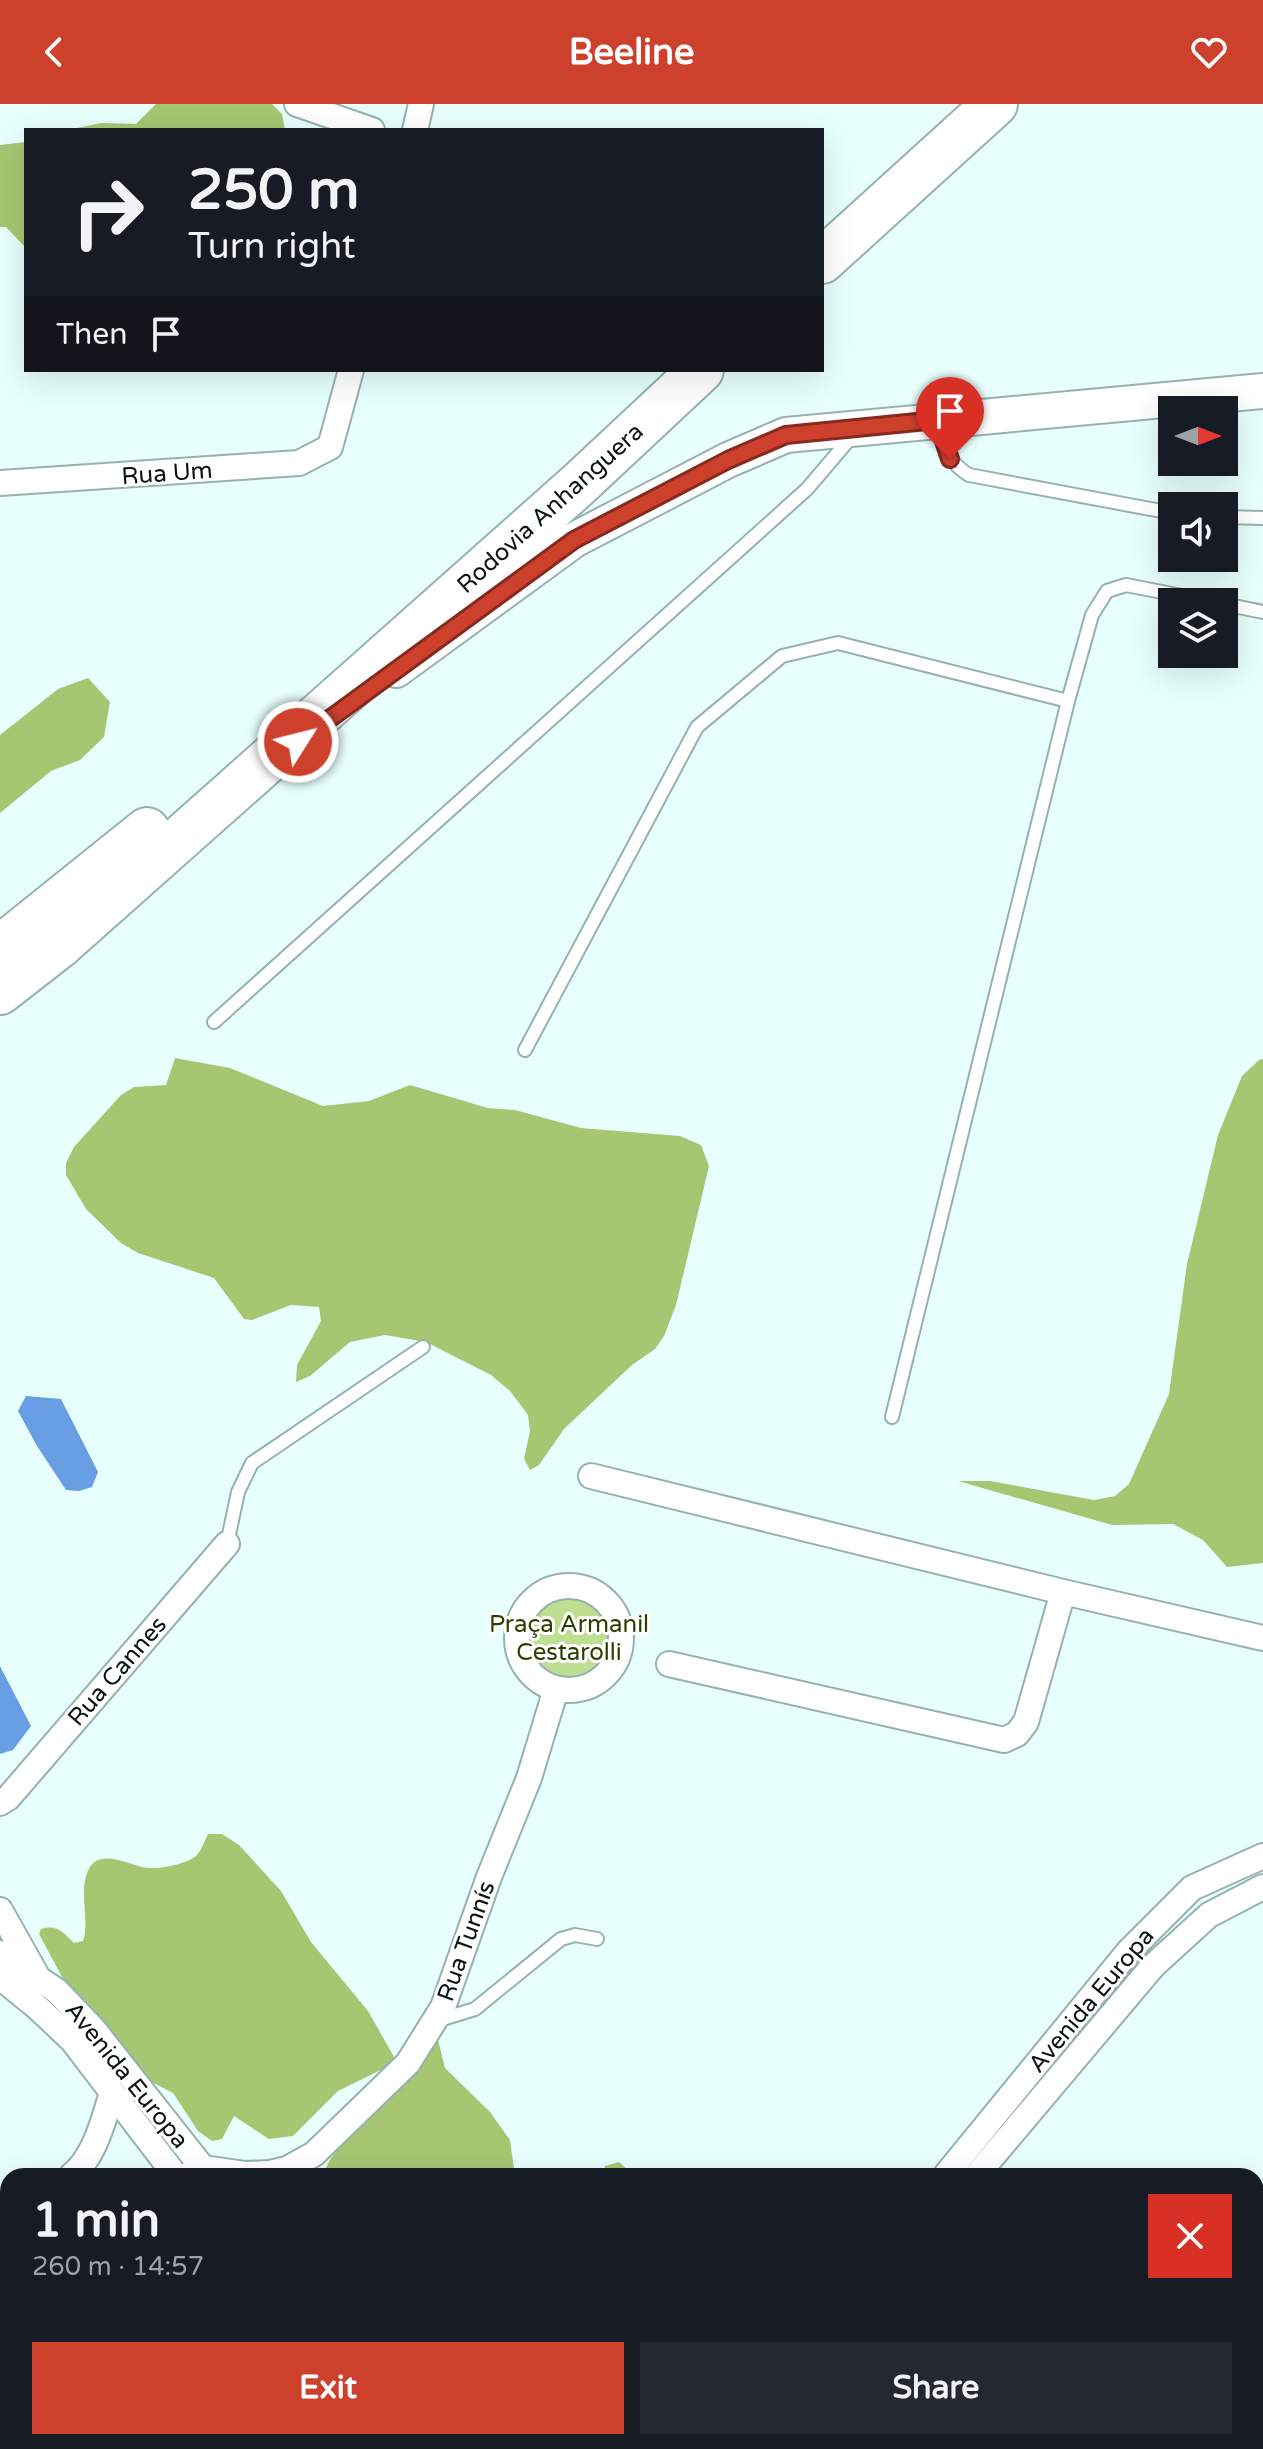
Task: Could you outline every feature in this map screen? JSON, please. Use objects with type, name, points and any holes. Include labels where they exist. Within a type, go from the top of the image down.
[{"type":"highway","points":[[824,226],[957,104]]},
{"type":"highway","points":[[824,259],[995,104]]},
{"type":"highway","name":"Rodovia Anhanguera","points":[[0,948],[231,762],[564,467],[666,372]]},
{"type":"highway","name":"Rodovia Anhanguera","points":[[0,992],[59,946],[578,485],[699,372]]},
{"type":"main road","points":[[247,778],[574,540],[728,460],[786,435],[1263,391]]},
{"type":"street","points":[[297,104],[366,128]]},
{"type":"street","points":[[415,128],[421,104]]},
{"type":"street","name":"Rua Um","points":[[0,483],[299,463],[330,447],[350,372]]},
{"type":"street","points":[[591,1476],[1263,1638]]},
{"type":"street","name":"Rua Cannes","points":[[2,1812],[227,1544]]},
{"type":"street","points":[[574,1585],[591,1589],[605,1599],[616,1613],[622,1630],[622,1647],[616,1664],[591,1687],[574,1691],[556,1689],[540,1683],[519,1655],[519,1621],[528,1605],[541,1594],[557,1587],[574,1585]]},
{"type":"street","points":[[669,1664],[1004,1740],[1017,1734],[1026,1722],[1063,1592]]},
{"type":"street","name":"Rua Tunnís","points":[[309,2165],[408,2063],[443,2007],[489,1877],[529,1778],[556,1689]]},
{"type":"street","name":"Avenida Europa","points":[[952,2168],[1128,1952],[1192,1888],[1263,1856]]},
{"type":"street","name":"Avenida Europa","points":[[983,2168],[1153,1966],[1209,1915],[1263,1887]]},
{"type":"street","points":[[0,1910],[39,1979]]},
{"type":"street","name":"Avenida Europa","points":[[0,1953],[57,1991],[94,2030],[195,2168]]},
{"type":"street","points":[[0,1975],[39,1979]]},
{"type":"street","name":"Avenida Europa","points":[[0,1975],[72,2040],[170,2168]]},
{"type":"street","points":[[79,2168],[101,2129],[112,2093]]},
{"type":"lane","points":[[937,420],[950,459],[969,475],[1158,510]]},
{"type":"lane","points":[[214,1022],[807,489],[860,427]]},
{"type":"lane","points":[[1238,517],[1263,518]]},
{"type":"lane","points":[[892,1417],[1068,701],[1092,615],[1107,591],[1126,585],[1158,591]]},
{"type":"lane","points":[[1238,607],[1263,612]]},
{"type":"lane","points":[[525,1050],[697,727],[782,656],[838,643],[1068,701]]},
{"type":"lane","points":[[227,1544],[238,1492],[252,1463],[423,1347]]},
{"type":"lane","points":[[434,2021],[475,2009],[561,1939],[575,1935],[597,1939]]},
{"type":"green space","points":[[156,104],[272,104],[282,114],[285,128],[77,128],[101,123],[136,124]]},
{"type":"green space","points":[[24,142],[24,246],[6,227],[0,227],[0,145]]},
{"type":"green space","points":[[88,678],[110,702],[104,737],[80,760],[51,771],[0,813],[0,735],[58,689]]},
{"type":"green space","points":[[175,1058],[230,1068],[323,1106],[369,1101],[410,1085],[488,1108],[515,1110],[581,1128],[680,1136],[701,1145],[709,1166],[676,1305],[664,1336],[655,1349],[632,1365],[564,1429],[539,1465],[530,1470],[524,1459],[530,1431],[528,1415],[510,1391],[491,1375],[426,1342],[385,1335],[350,1342],[310,1376],[296,1382],[297,1365],[321,1321],[319,1307],[291,1305],[252,1320],[244,1319],[214,1278],[138,1253],[121,1243],[86,1209],[66,1175],[66,1163],[74,1147],[121,1095],[134,1087],[166,1085]]},
{"type":"green space","points":[[1263,1059],[1263,1563],[1227,1567],[1203,1540],[1173,1524],[1112,1525],[958,1481],[990,1481],[1094,1500],[1115,1496],[1129,1484],[1169,1394],[1187,1264],[1218,1135],[1242,1076]]},
{"type":"green space","name":"Praça Armanil Cestarolli","points":[[569,1591],[587,1595],[602,1605],[612,1620],[616,1638],[612,1656],[602,1671],[587,1681],[569,1685],[551,1681],[536,1671],[526,1656],[522,1638],[526,1620],[536,1605],[551,1595]]},
{"type":"green space","points":[[208,1834],[222,1834],[239,1845],[281,1891],[311,1942],[368,2011],[397,2062],[338,2091],[293,2136],[269,2139],[234,2116],[222,2139],[212,2141],[198,2131],[173,2093],[142,2077],[116,2049],[62,1977],[39,1934],[41,1929],[56,1928],[74,1943],[83,1941],[85,1881],[87,1873],[98,1860],[114,1859],[148,1868],[173,1865],[196,1856]]},
{"type":"green space","points":[[438,2040],[445,2068],[490,2112],[510,2140],[514,2168],[326,2168],[331,2158],[425,2043]]},
{"type":"green space","points":[[619,2162],[625,2168],[605,2168]]},
{"type":"water","points":[[26,1396],[61,1399],[98,1472],[92,1487],[79,1491],[66,1490],[18,1411]]},
{"type":"water","points":[[0,1666],[31,1726],[13,1750],[0,1754]]},
{"type":"route","points":[[298,742],[574,540],[728,460],[786,435],[937,420],[950,459]]}]
